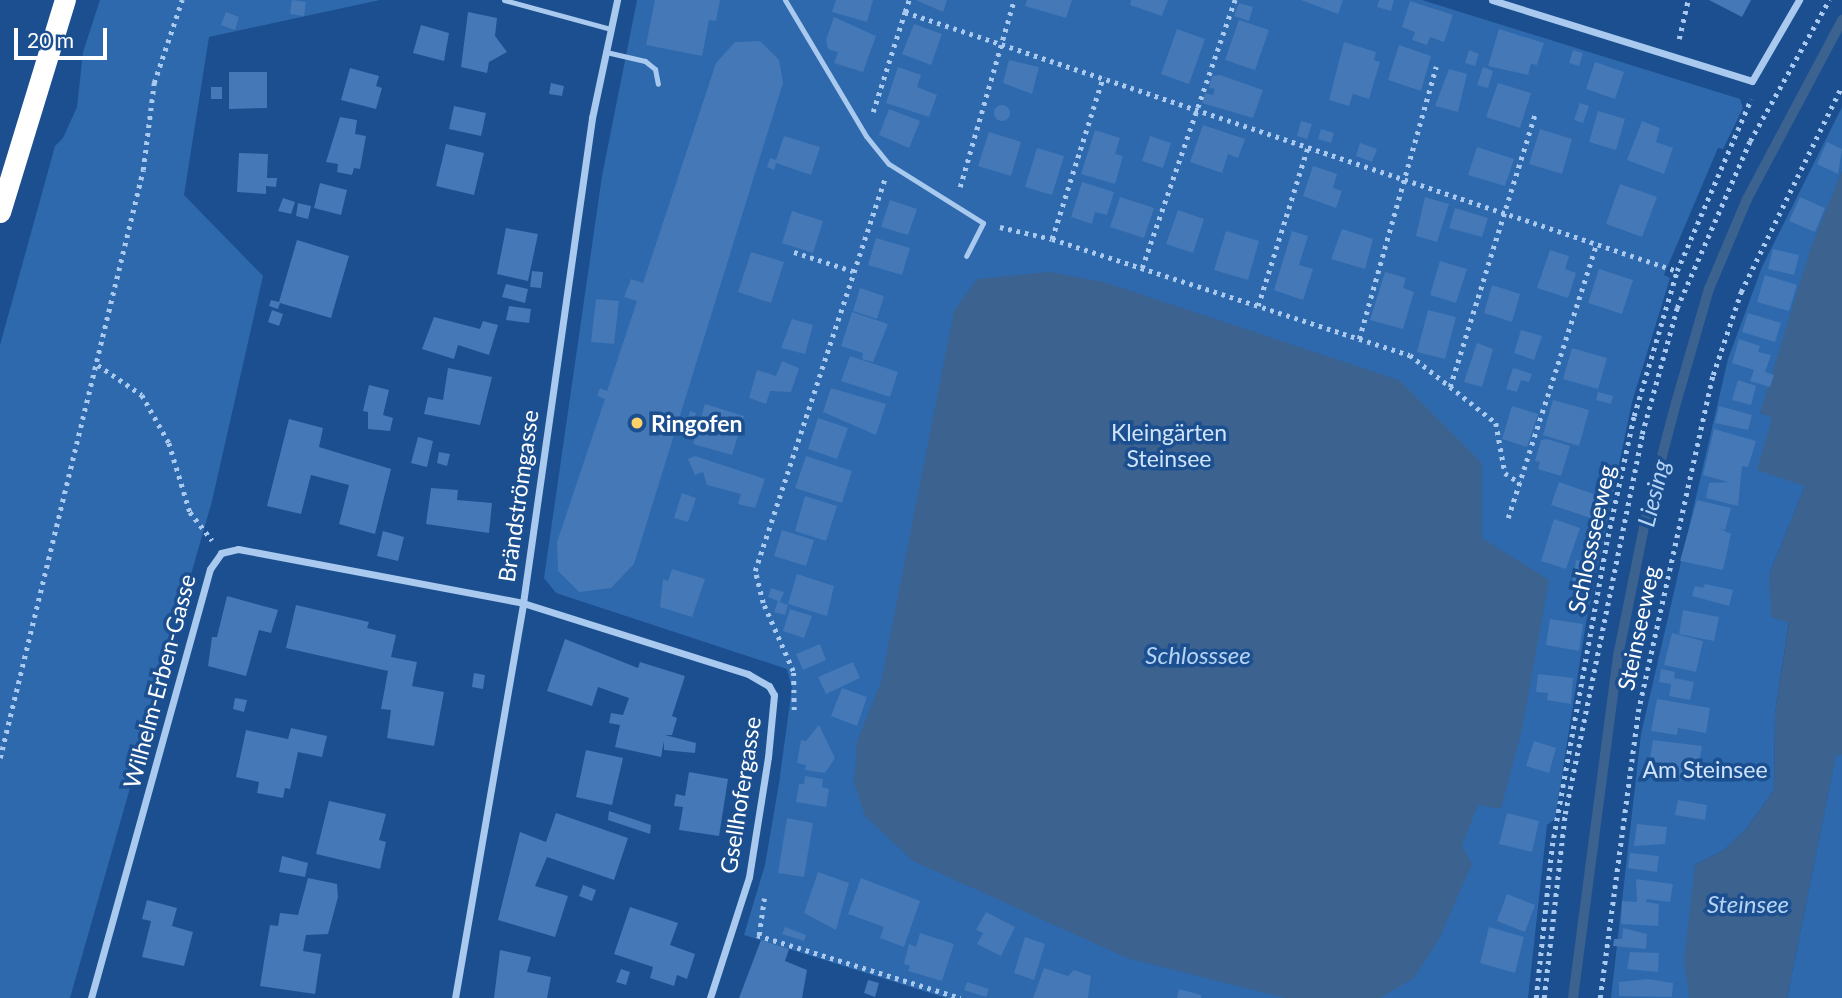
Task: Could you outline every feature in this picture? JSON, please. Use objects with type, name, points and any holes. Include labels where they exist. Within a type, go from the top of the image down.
[{"type":"highway","points":[[0,212],[65,0]]},
{"type":"street","name":"Brändströmgasse","points":[[455,998],[523,603],[592,118],[617,0]]},
{"type":"street","points":[[1492,0],[1752,81],[1799,0]]},
{"type":"street","name":"Wilhelm-Erben-Gasse","points":[[91,998],[210,569],[221,553],[238,549],[523,603]]},
{"type":"street","name":"Gsellhofergasse","points":[[523,603],[748,674],[769,686],[774,695],[768,757],[749,877],[730,927],[710,998]]},
{"type":"lane","points":[[504,0],[611,29]]},
{"type":"lane","points":[[785,0],[866,135],[889,164],[984,223],[966,256]]},
{"type":"lane","points":[[606,52],[645,61],[655,69],[657,83]]},
{"type":"path","points":[[0,758],[98,365],[103,323],[143,170],[154,83],[182,0]]},
{"type":"path","points":[[866,135],[909,0]]},
{"type":"path","points":[[955,207],[1014,0]]},
{"type":"path","points":[[1142,268],[1195,108],[1235,0]]},
{"type":"path","points":[[1675,57],[1688,0]]},
{"type":"path","points":[[1544,998],[1565,814],[1642,434],[1677,308],[1750,141],[1829,0]]},
{"type":"path","points":[[905,12],[1677,271]]},
{"type":"path","points":[[1359,339],[1436,67]]},
{"type":"path","points":[[1052,239],[1103,77]]},
{"type":"path","name":"Steinseeweg","points":[[1600,998],[1638,712],[1713,375],[1741,292],[1842,86]]},
{"type":"path","name":"Schlossseeweg","points":[[1536,998],[1550,858],[1606,545],[1634,416],[1677,271],[1707,195],[1751,105]]},
{"type":"path","points":[[1450,387],[1535,114]]},
{"type":"path","points":[[1258,306],[1308,146]]},
{"type":"path","points":[[792,722],[797,695],[793,671],[763,603],[755,571],[889,164]]},
{"type":"path","points":[[984,223],[1052,239],[1410,355],[1496,423],[1505,473],[1520,483]]},
{"type":"path","points":[[1508,517],[1597,243]]},
{"type":"path","points":[[794,252],[854,271]]},
{"type":"path","points":[[98,365],[142,395],[169,443],[190,512],[221,553]]},
{"type":"path","points":[[759,935],[765,895]]},
{"type":"path","points":[[730,927],[960,998]]},
{"type":"green space","points":[[100,0],[380,0],[209,37],[184,195],[263,276],[212,501],[70,998],[0,998],[0,345],[55,146],[63,138],[77,107],[83,52]]},
{"type":"green space","name":"Kleingärten Steinsee","points":[[637,0],[1422,0],[1740,99],[1743,108],[1723,149],[1718,148],[1664,275],[1670,278],[1632,402],[1586,623],[1555,819],[1547,825],[1528,998],[946,998],[744,935],[765,865],[779,783],[792,688],[787,669],[556,593],[544,578],[602,176]]},
{"type":"green space","name":"Am Steinsee","points":[[1842,107],[1842,171],[1760,413],[1772,417],[1805,486],[1769,575],[1789,622],[1775,712],[1774,790],[1747,828],[1724,850],[1695,865],[1689,998],[1611,998],[1641,734],[1728,359],[1762,267]]},
{"type":"green space","points":[[1836,754],[1842,755],[1842,998],[1787,998]]},
{"type":"water","name":"Steinsee","points":[[1842,171],[1842,755],[1836,755],[1787,998],[1689,998],[1684,960],[1695,865],[1724,850],[1747,828],[1774,790],[1775,712],[1789,623],[1771,617],[1769,575],[1805,486],[1757,470],[1772,418],[1760,413],[1811,247]]},
{"type":"water","name":"Schlosssee","points":[[1049,272],[1104,282],[1399,380],[1482,463],[1482,538],[1549,580],[1522,730],[1501,809],[1478,805],[1462,846],[1472,864],[1439,939],[1414,978],[1380,998],[1285,998],[1127,958],[913,861],[865,816],[854,783],[857,742],[881,682],[954,311],[977,279]]},
{"type":"building","points":[[292,0],[306,2],[304,16],[290,14]]},
{"type":"building","points":[[655,0],[720,0],[716,21],[709,20],[702,56],[646,45]]},
{"type":"building","points":[[836,0],[873,0],[867,22],[832,12]]},
{"type":"building","points":[[916,0],[947,0],[943,12]]},
{"type":"building","points":[[1027,0],[1072,0],[1066,18],[1025,6]]},
{"type":"building","points":[[1131,0],[1168,0],[1162,16],[1130,5]]},
{"type":"building","points":[[1301,0],[1343,0],[1338,14]]},
{"type":"building","points":[[1379,0],[1394,0],[1391,11],[1377,7]]},
{"type":"building","points":[[1709,0],[1751,0],[1742,17]]},
{"type":"building","points":[[1410,1],[1453,15],[1444,42],[1430,37],[1427,45],[1412,40],[1415,32],[1402,27]]},
{"type":"building","points":[[1239,3],[1253,7],[1249,21],[1234,16]]},
{"type":"building","points":[[226,12],[239,17],[235,30],[221,25]]},
{"type":"building","points":[[468,12],[497,18],[495,36],[507,52],[489,62],[487,73],[461,67]]},
{"type":"building","points":[[834,17],[876,36],[863,72],[834,63],[838,52],[828,49],[826,40]]},
{"type":"building","points":[[1239,20],[1269,30],[1255,70],[1225,60]]},
{"type":"building","points":[[914,24],[942,34],[931,65],[902,54]]},
{"type":"building","points":[[421,25],[449,33],[444,61],[413,53]]},
{"type":"building","points":[[1177,29],[1205,39],[1189,84],[1161,74]]},
{"type":"building","points":[[1499,29],[1544,43],[1537,65],[1531,64],[1528,75],[1488,66]]},
{"type":"building","name":"Ringofen","points":[[760,41],[779,60],[783,83],[634,564],[611,588],[579,592],[558,571],[557,542],[605,399],[597,396],[600,388],[607,391],[637,301],[624,297],[631,279],[643,283],[716,63],[735,42]]},
{"type":"building","points":[[1344,42],[1376,52],[1374,60],[1380,62],[1369,99],[1353,94],[1349,106],[1329,100]]},
{"type":"building","points":[[1399,45],[1431,56],[1421,91],[1388,80]]},
{"type":"building","points":[[1469,50],[1479,54],[1475,66],[1465,63]]},
{"type":"building","points":[[1573,50],[1583,53],[1579,66],[1569,63]]},
{"type":"building","points":[[1009,60],[1039,67],[1032,94],[1003,83]]},
{"type":"building","points":[[1595,62],[1624,72],[1615,99],[1586,89]]},
{"type":"building","points":[[898,67],[921,75],[917,87],[937,95],[929,117],[886,103]]},
{"type":"building","points":[[1483,67],[1493,71],[1488,88],[1477,85]]},
{"type":"building","points":[[350,68],[379,76],[376,86],[382,88],[376,109],[341,100]]},
{"type":"building","points":[[1449,69],[1467,74],[1458,112],[1435,106]]},
{"type":"building","points":[[229,72],[267,72],[267,108],[229,109]]},
{"type":"building","points":[[1220,75],[1263,90],[1253,118],[1202,103],[1205,93],[1213,95],[1215,89],[1209,88],[1212,76]]},
{"type":"building","points":[[551,83],[564,86],[562,96],[549,94]]},
{"type":"building","points":[[1498,83],[1531,93],[1520,128],[1486,117]]},
{"type":"building","points":[[211,87],[222,87],[222,99],[211,99]]},
{"type":"building","points":[[1580,103],[1589,106],[1583,123],[1574,120]]},
{"type":"building","points":[[1002,105],[1010,113],[1002,121],[994,113]]},
{"type":"building","points":[[454,106],[486,113],[481,136],[449,129]]},
{"type":"building","points":[[889,109],[920,121],[909,148],[879,135]]},
{"type":"building","points":[[1598,111],[1625,119],[1616,150],[1589,142]]},
{"type":"building","points":[[340,117],[357,120],[355,134],[366,136],[360,169],[354,168],[352,175],[337,172],[338,164],[326,162]]},
{"type":"building","points":[[1301,121],[1312,124],[1307,139],[1297,136]]},
{"type":"building","points":[[1642,121],[1660,128],[1656,142],[1673,148],[1664,174],[1627,160]]},
{"type":"building","points":[[1203,125],[1245,139],[1238,158],[1228,154],[1222,173],[1190,162]]},
{"type":"building","points":[[1321,129],[1334,133],[1331,143],[1318,139]]},
{"type":"building","points":[[1540,129],[1572,139],[1562,174],[1529,164]]},
{"type":"building","points":[[1095,130],[1120,138],[1115,154],[1123,156],[1115,184],[1081,174]]},
{"type":"building","points":[[989,132],[1021,142],[1011,176],[978,166]]},
{"type":"building","points":[[784,136],[820,147],[811,175],[776,163],[774,170],[767,167],[770,158],[776,160]]},
{"type":"building","points":[[1150,136],[1171,143],[1163,168],[1142,161]]},
{"type":"building","points":[[1827,142],[1842,149],[1838,174],[1817,164]]},
{"type":"building","points":[[1360,143],[1377,149],[1372,162],[1356,156]]},
{"type":"building","points":[[446,144],[484,153],[474,195],[436,186]]},
{"type":"building","points":[[1477,147],[1514,159],[1505,186],[1468,175]]},
{"type":"building","points":[[1037,148],[1064,156],[1052,195],[1025,187]]},
{"type":"building","points":[[239,153],[268,154],[267,178],[277,178],[276,187],[266,186],[266,194],[237,192]]},
{"type":"building","points":[[1313,166],[1337,174],[1333,188],[1342,191],[1336,208],[1303,196]]},
{"type":"building","points":[[1082,182],[1114,192],[1107,215],[1095,212],[1092,224],[1071,217]]},
{"type":"building","points":[[320,183],[347,190],[341,215],[314,208]]},
{"type":"building","points":[[1620,184],[1657,197],[1642,237],[1606,224]]},
{"type":"building","points":[[1120,197],[1154,208],[1144,238],[1110,227]]},
{"type":"building","points":[[1425,197],[1449,204],[1437,242],[1416,236]]},
{"type":"building","points":[[1800,197],[1825,208],[1815,232],[1789,221]]},
{"type":"building","points":[[283,198],[295,202],[291,214],[278,211]]},
{"type":"building","points":[[890,200],[917,209],[908,235],[881,227]]},
{"type":"building","points":[[298,203],[311,206],[308,219],[296,216]]},
{"type":"building","points":[[1455,208],[1488,218],[1482,237],[1449,228]]},
{"type":"building","points":[[1178,210],[1204,219],[1193,253],[1166,244]]},
{"type":"building","points":[[792,211],[823,221],[813,253],[782,243]]},
{"type":"building","points":[[506,228],[538,234],[528,281],[497,274]]},
{"type":"building","points":[[1342,229],[1373,239],[1365,269],[1331,259]]},
{"type":"building","points":[[1226,231],[1259,241],[1248,280],[1214,270]]},
{"type":"building","points":[[1292,231],[1308,236],[1299,265],[1313,269],[1303,300],[1274,290]]},
{"type":"building","points":[[876,238],[910,248],[902,275],[868,265]]},
{"type":"building","points":[[297,240],[349,256],[331,318],[280,303],[278,309],[269,306],[271,300],[279,302]]},
{"type":"building","points":[[1773,249],[1799,255],[1794,275],[1768,269]]},
{"type":"building","points":[[1550,250],[1569,256],[1565,269],[1576,273],[1568,298],[1537,288]]},
{"type":"building","points":[[751,252],[784,262],[771,303],[738,292]]},
{"type":"building","points":[[1440,261],[1467,269],[1456,303],[1430,295]]},
{"type":"building","points":[[1599,269],[1633,280],[1622,314],[1588,303]]},
{"type":"building","points":[[532,271],[543,272],[541,288],[530,287]]},
{"type":"building","points":[[1385,272],[1406,278],[1403,288],[1414,292],[1403,329],[1370,320]]},
{"type":"building","points":[[1765,275],[1797,285],[1789,311],[1757,302]]},
{"type":"building","points":[[506,284],[528,289],[525,303],[502,297]]},
{"type":"building","points":[[1492,285],[1520,294],[1512,322],[1484,313]]},
{"type":"building","points":[[860,288],[884,296],[877,319],[853,311]]},
{"type":"building","points":[[596,299],[619,301],[614,344],[591,342]]},
{"type":"building","points":[[509,306],[531,309],[529,323],[506,320]]},
{"type":"building","points":[[272,310],[283,314],[279,326],[268,322]]},
{"type":"building","points":[[1428,310],[1456,317],[1445,359],[1417,352]]},
{"type":"building","points":[[852,312],[888,324],[873,362],[862,359],[863,353],[841,346]]},
{"type":"building","points":[[1748,313],[1781,323],[1775,342],[1742,332]]},
{"type":"building","points":[[434,317],[480,329],[483,321],[498,325],[489,355],[458,345],[454,359],[422,349]]},
{"type":"building","points":[[792,319],[813,325],[805,354],[781,348]]},
{"type":"building","points":[[1521,330],[1542,336],[1534,360],[1514,353]]},
{"type":"building","points":[[1739,339],[1760,346],[1758,352],[1771,355],[1765,372],[1774,375],[1770,387],[1750,381],[1754,370],[1732,363]]},
{"type":"building","points":[[1477,343],[1493,349],[1482,387],[1464,382]]},
{"type":"building","points":[[1572,348],[1607,358],[1598,389],[1563,379]]},
{"type":"building","points":[[850,356],[898,372],[890,397],[841,381]]},
{"type":"building","points":[[782,361],[799,368],[791,392],[770,391],[766,404],[749,398],[757,370],[776,376]]},
{"type":"building","points":[[448,368],[492,377],[480,425],[424,414],[428,397],[443,400]]},
{"type":"building","points":[[1513,368],[1532,374],[1529,382],[1521,380],[1517,392],[1506,389]]},
{"type":"building","points":[[1738,380],[1756,386],[1751,405],[1732,400]]},
{"type":"building","points":[[369,385],[389,390],[383,415],[393,418],[390,431],[368,429],[368,412],[363,411]]},
{"type":"building","points":[[831,388],[886,404],[876,435],[823,412]]},
{"type":"building","points":[[1598,392],[1613,396],[1611,404],[1596,400]]},
{"type":"building","points":[[1553,400],[1589,410],[1579,446],[1543,435]]},
{"type":"building","points":[[705,404],[744,416],[732,455],[693,444]]},
{"type":"building","points":[[1512,406],[1538,414],[1527,447],[1502,439]]},
{"type":"building","points":[[1719,406],[1752,415],[1748,430],[1715,423]]},
{"type":"building","points":[[690,411],[696,413],[691,432],[684,430]]},
{"type":"building","points":[[818,418],[848,428],[837,459],[808,449]]},
{"type":"building","points":[[289,419],[323,428],[319,447],[391,469],[375,534],[339,524],[349,485],[311,475],[301,514],[267,506]]},
{"type":"building","points":[[1714,429],[1756,441],[1748,467],[1742,466],[1738,506],[1706,498],[1709,483],[1728,482],[1703,475]]},
{"type":"building","points":[[418,437],[433,441],[427,467],[411,463]]},
{"type":"building","points":[[1547,439],[1570,446],[1561,476],[1538,469],[1540,462],[1535,461],[1541,440]]},
{"type":"building","points":[[439,452],[450,454],[447,466],[437,463]]},
{"type":"building","points":[[695,456],[765,479],[755,508],[738,504],[741,494],[707,485],[703,472],[695,475],[688,459]]},
{"type":"building","points":[[806,456],[852,471],[842,503],[795,488]]},
{"type":"building","points":[[1559,482],[1611,500],[1603,522],[1551,505]]},
{"type":"building","points":[[431,488],[458,490],[457,500],[492,503],[489,533],[426,524]]},
{"type":"building","points":[[682,493],[696,498],[688,522],[674,518]]},
{"type":"building","points":[[805,496],[837,506],[826,541],[795,531]]},
{"type":"building","points":[[1697,500],[1731,508],[1725,530],[1719,528],[1731,534],[1723,570],[1680,561]]},
{"type":"building","points":[[1554,519],[1580,528],[1566,569],[1541,561]]},
{"type":"building","points":[[782,530],[814,540],[806,566],[774,556]]},
{"type":"building","points":[[383,531],[404,537],[398,561],[377,556]]},
{"type":"building","points":[[1576,560],[1597,564],[1593,588],[1572,585]]},
{"type":"building","points":[[672,569],[705,579],[692,617],[660,607],[663,579],[668,581]]},
{"type":"building","points":[[797,574],[834,586],[827,616],[788,604]]},
{"type":"building","points":[[1705,584],[1733,590],[1729,606],[1692,596],[1695,586],[1703,588]]},
{"type":"building","points":[[771,588],[784,592],[780,602],[788,605],[785,615],[774,612],[778,601],[768,597]]},
{"type":"building","points":[[227,596],[278,610],[271,633],[259,630],[246,676],[208,666],[212,637],[217,637]]},
{"type":"building","points":[[296,605],[369,622],[367,628],[396,635],[391,657],[417,662],[412,686],[444,692],[434,746],[387,738],[391,710],[381,709],[388,671],[286,648]]},
{"type":"building","points":[[790,609],[812,616],[804,638],[783,631]]},
{"type":"building","points":[[1683,610],[1719,617],[1714,641],[1679,634]]},
{"type":"building","points":[[1550,619],[1583,624],[1579,651],[1546,645]]},
{"type":"building","points":[[1672,633],[1703,641],[1696,672],[1664,665]]},
{"type":"building","points":[[565,639],[638,668],[640,662],[685,676],[672,716],[677,718],[672,735],[665,735],[696,743],[695,753],[664,750],[664,741],[661,757],[615,747],[620,725],[609,723],[611,713],[623,715],[629,698],[598,687],[592,706],[547,691]]},
{"type":"building","points":[[820,644],[826,660],[803,670],[796,654]]},
{"type":"building","points":[[853,662],[860,678],[826,694],[818,677]]},
{"type":"building","points":[[1661,669],[1675,672],[1674,678],[1694,682],[1690,700],[1669,696],[1671,684],[1659,682]]},
{"type":"building","points":[[474,673],[485,675],[483,689],[472,687]]},
{"type":"building","points":[[1538,674],[1573,678],[1571,704],[1547,700],[1548,693],[1536,692]]},
{"type":"building","points":[[842,688],[867,697],[857,726],[831,716]]},
{"type":"building","points":[[235,698],[247,700],[244,712],[233,709]]},
{"type":"building","points":[[1657,699],[1710,708],[1706,733],[1678,728],[1677,735],[1651,731]]},
{"type":"building","points":[[819,725],[835,758],[825,773],[805,770],[806,765],[797,763],[801,740],[806,741]]},
{"type":"building","points":[[291,728],[327,736],[322,757],[298,752],[290,789],[285,788],[283,798],[257,793],[259,782],[236,777],[246,730],[288,739]]},
{"type":"building","points":[[1653,740],[1702,746],[1696,780],[1665,775],[1666,768],[1649,765]]},
{"type":"building","points":[[1534,741],[1556,748],[1549,773],[1526,766]]},
{"type":"building","points":[[586,750],[623,758],[612,805],[576,797]]},
{"type":"building","points":[[689,772],[728,779],[719,836],[679,830],[683,807],[674,806],[676,794],[685,796]]},
{"type":"building","points":[[805,776],[823,779],[822,787],[829,789],[826,807],[796,802],[799,784],[804,784]]},
{"type":"building","points":[[1678,800],[1707,805],[1705,820],[1675,815]]},
{"type":"building","points":[[329,801],[386,814],[379,840],[386,842],[380,869],[316,854]]},
{"type":"building","points":[[609,811],[651,825],[650,834],[608,820]]},
{"type":"building","points":[[556,813],[628,838],[614,880],[547,857],[535,886],[568,896],[555,937],[498,920],[520,832],[546,842]]},
{"type":"building","points":[[1507,813],[1539,821],[1532,852],[1499,844]]},
{"type":"building","points":[[787,818],[813,823],[804,877],[778,873]]},
{"type":"building","points":[[1637,824],[1667,827],[1665,844],[1634,846]]},
{"type":"building","points":[[1630,853],[1659,856],[1657,872],[1628,868]]},
{"type":"building","points":[[282,856],[308,863],[305,877],[279,872]]},
{"type":"building","points":[[818,872],[849,883],[836,930],[804,913]]},
{"type":"building","points":[[308,878],[337,884],[338,897],[328,934],[306,935],[303,951],[321,954],[315,994],[260,986],[270,925],[278,926],[280,913],[298,915]]},
{"type":"building","points":[[861,878],[920,901],[904,947],[880,938],[884,927],[848,914]]},
{"type":"building","points":[[1636,879],[1673,884],[1670,902],[1647,899],[1646,902],[1659,904],[1658,926],[1621,924],[1622,901],[1637,902]]},
{"type":"building","points":[[583,885],[596,890],[592,901],[579,896]]},
{"type":"building","points":[[1507,894],[1535,905],[1525,932],[1497,921]]},
{"type":"building","points":[[147,900],[177,908],[172,926],[193,932],[184,966],[142,957],[151,921],[142,919]]},
{"type":"building","points":[[630,907],[678,923],[670,945],[695,954],[687,979],[677,975],[674,986],[650,978],[653,967],[614,954]]},
{"type":"building","points":[[986,912],[1015,927],[1001,956],[977,944],[983,933],[976,930]]},
{"type":"building","points":[[785,927],[806,935],[804,941],[782,934]]},
{"type":"building","points":[[1489,927],[1524,937],[1515,973],[1480,963]]},
{"type":"building","points":[[1623,928],[1647,934],[1646,949],[1613,946],[1614,939],[1622,939]]},
{"type":"building","points":[[920,933],[954,944],[942,981],[908,971],[910,966],[904,964],[909,944],[916,947]]},
{"type":"building","points":[[1025,937],[1045,944],[1034,980],[1014,973]]},
{"type":"building","points":[[761,940],[789,949],[785,961],[807,970],[802,998],[739,998]]},
{"type":"building","points":[[500,950],[531,957],[527,972],[551,977],[547,998],[494,998]]},
{"type":"building","points":[[1630,952],[1659,953],[1658,972],[1627,969]]},
{"type":"building","points":[[1044,968],[1068,976],[1074,970],[1091,976],[1088,998],[1033,998]]},
{"type":"building","points":[[621,969],[630,972],[626,985],[616,982]]},
{"type":"building","points":[[1648,979],[1673,983],[1672,997],[1619,996],[1619,982]]},
{"type":"building","points":[[868,980],[879,983],[875,997],[864,993]]},
{"type":"building","points":[[967,982],[989,989],[986,997],[964,990]]},
{"type":"building","points":[[1179,989],[1201,995],[1201,998],[1177,998]]},
{"type":"waterway","name":"Liesing","points":[[1573,998],[1618,656],[1646,517],[1676,403],[1709,289],[1747,199],[1842,20]]},
{"type":"place","name":"Ringofen","points":[[637,423]]}]
